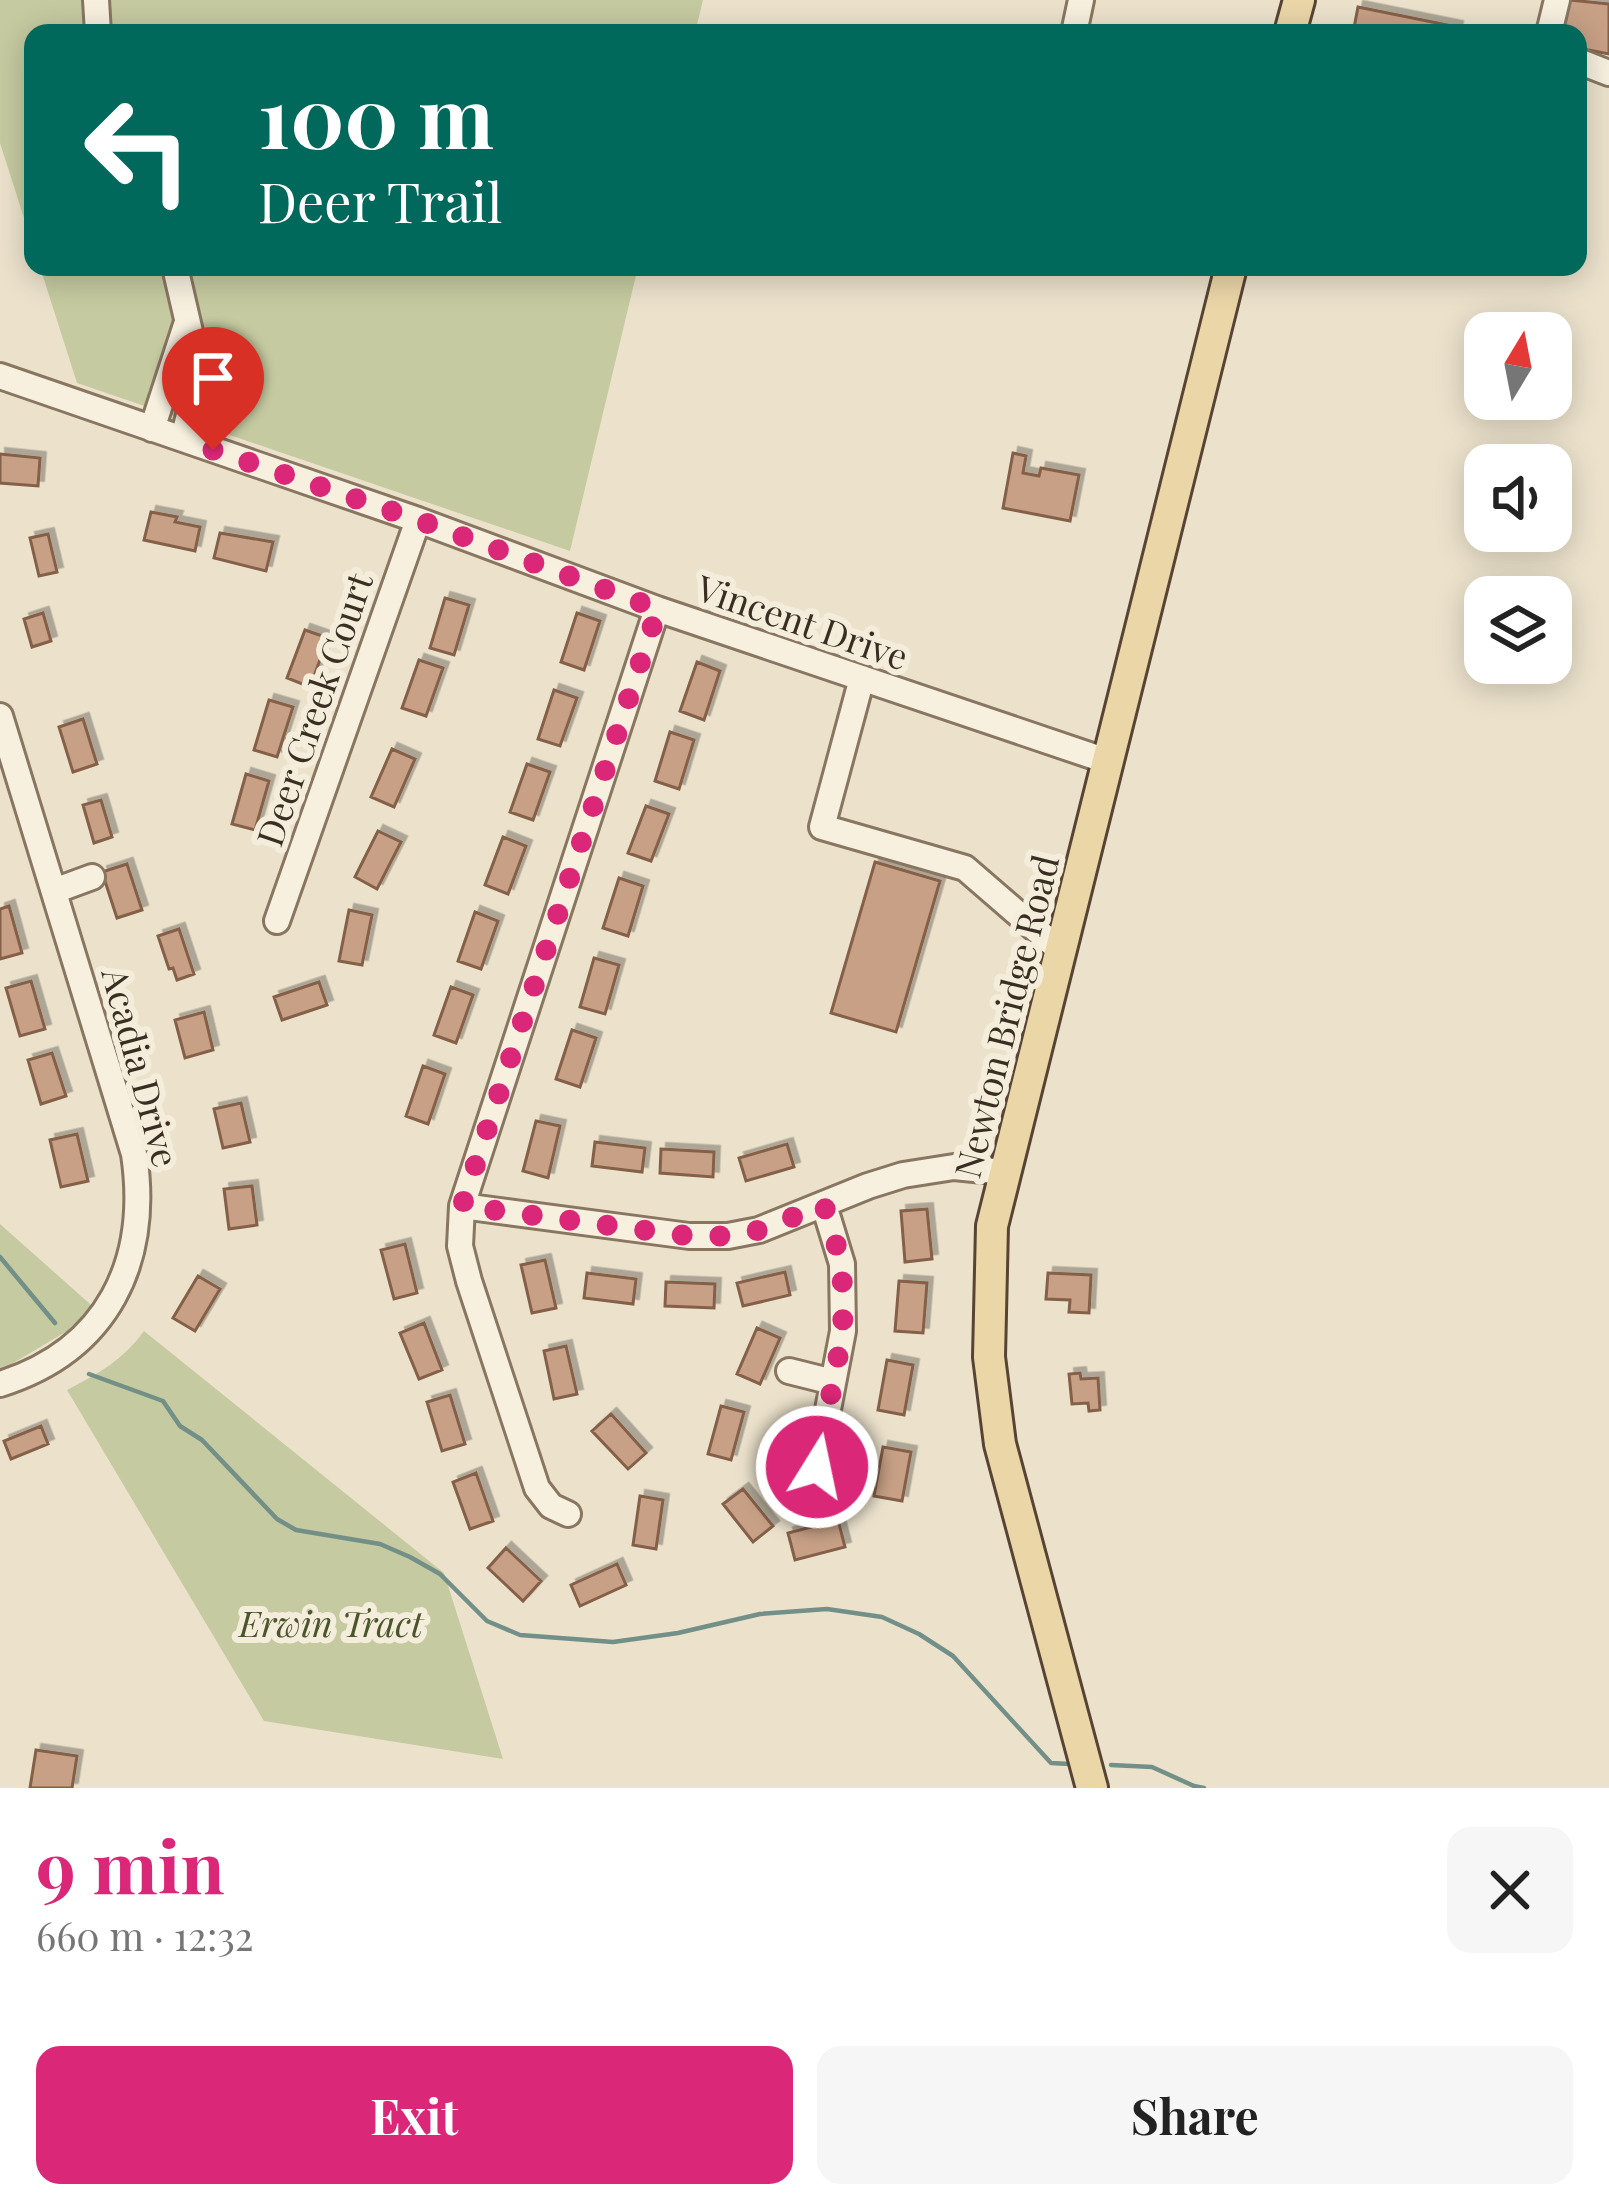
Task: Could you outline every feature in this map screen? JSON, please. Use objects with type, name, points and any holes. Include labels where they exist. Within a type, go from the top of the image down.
[{"type":"main road","name":"Newton Bridge Road","points":[[1092,1788],[1000,1444],[988,1357],[992,1226],[1229,276]]},
{"type":"street","points":[[178,276],[197,362],[183,439]]},
{"type":"street","points":[[152,429],[184,333],[187,310]]},
{"type":"street","name":"Vincent Drive","points":[[0,376],[418,520],[658,609],[1109,762]]},
{"type":"street","name":"Deer Creek Court","points":[[277,921],[418,520]]},
{"type":"street","points":[[568,1514],[550,1506],[537,1488],[469,1281],[460,1246],[462,1206],[658,609]]},
{"type":"street","points":[[862,678],[822,827],[965,868],[1061,952]]},
{"type":"street","name":"Acadia Drive","points":[[0,716],[134,1154],[139,1204],[125,1275],[98,1321],[64,1354],[0,1384]]},
{"type":"street","points":[[54,891],[92,877]]},
{"type":"street","points":[[462,1206],[689,1236],[728,1236],[760,1230],[903,1174],[954,1167],[1004,1172]]},
{"type":"street","points":[[817,1467],[843,1331],[842,1264],[824,1205]]},
{"type":"street","points":[[789,1370],[833,1382]]},
{"type":"green space","points":[[0,0],[703,0],[697,24],[24,24],[24,218],[0,143]]},
{"type":"green space","points":[[43,276],[636,276],[570,551],[77,383]]},
{"type":"green space","points":[[0,1224],[99,1312],[0,1371]]},
{"type":"green space","name":"Erwin Tract","points":[[144,1331],[444,1573],[503,1759],[264,1721],[67,1390],[109,1365]]},
{"type":"building","points":[[1570,0],[1609,4],[1609,54],[1587,50],[1587,24],[1565,24]]},
{"type":"building","points":[[1358,7],[1442,24],[1355,24]]},
{"type":"building","points":[[1013,453],[1026,456],[1023,473],[1039,476],[1041,468],[1079,475],[1070,521],[1003,508]]},
{"type":"building","points":[[0,454],[40,458],[38,486],[0,483]]},
{"type":"building","points":[[151,512],[200,527],[195,551],[144,540]]},
{"type":"building","points":[[220,533],[273,542],[266,571],[214,558]]},
{"type":"building","points":[[48,534],[57,572],[39,576],[30,538]]},
{"type":"building","points":[[445,598],[469,605],[454,655],[430,648]]},
{"type":"building","points":[[43,613],[51,641],[32,647],[24,619]]},
{"type":"building","points":[[577,613],[600,621],[584,670],[561,662]]},
{"type":"building","points":[[305,630],[328,638],[310,687],[287,678]]},
{"type":"building","points":[[419,660],[443,668],[426,716],[402,708]]},
{"type":"building","points":[[697,662],[720,671],[704,720],[680,711]]},
{"type":"building","points":[[554,690],[577,698],[560,746],[538,739]]},
{"type":"building","points":[[269,700],[293,707],[277,757],[254,750]]},
{"type":"building","points":[[83,719],[97,764],[73,772],[59,727]]},
{"type":"building","points":[[670,732],[694,740],[679,789],[655,781]]},
{"type":"building","points":[[392,749],[415,759],[394,807],[371,797]]},
{"type":"building","points":[[527,764],[550,772],[533,820],[510,812]]},
{"type":"building","points":[[246,774],[269,781],[255,830],[232,824]]},
{"type":"building","points":[[101,800],[112,837],[94,843],[83,805]]},
{"type":"building","points":[[646,806],[669,814],[651,861],[628,853]]},
{"type":"building","points":[[378,831],[401,842],[377,889],[355,877]]},
{"type":"building","points":[[503,837],[526,846],[508,894],[485,885]]},
{"type":"building","points":[[875,862],[940,881],[896,1032],[831,1013]]},
{"type":"building","points":[[127,864],[142,910],[117,918],[102,872]]},
{"type":"building","points":[[619,878],[643,886],[628,936],[603,928]]},
{"type":"building","points":[[9,906],[22,953],[0,959],[0,909]]},
{"type":"building","points":[[349,910],[372,915],[362,965],[339,961]]},
{"type":"building","points":[[475,912],[498,921],[481,969],[458,961]]},
{"type":"building","points":[[179,929],[194,974],[177,980],[158,936]]},
{"type":"building","points":[[594,958],[619,965],[605,1014],[580,1007]]},
{"type":"building","points":[[31,981],[45,1029],[20,1036],[6,988]]},
{"type":"building","points":[[319,982],[327,1005],[282,1020],[274,997]]},
{"type":"building","points":[[451,987],[473,995],[456,1043],[434,1035]]},
{"type":"building","points":[[204,1012],[213,1050],[185,1058],[175,1020]]},
{"type":"building","points":[[572,1030],[596,1038],[580,1087],[556,1079]]},
{"type":"building","points":[[52,1053],[66,1096],[41,1104],[28,1060]]},
{"type":"building","points":[[423,1066],[445,1074],[428,1124],[406,1116]]},
{"type":"building","points":[[241,1103],[250,1142],[223,1148],[214,1109]]},
{"type":"building","points":[[536,1121],[560,1126],[548,1178],[523,1171]]},
{"type":"building","points":[[77,1134],[88,1181],[61,1187],[50,1140]]},
{"type":"building","points":[[595,1142],[645,1148],[642,1172],[592,1166]]},
{"type":"building","points":[[787,1144],[794,1167],[746,1181],[739,1158]]},
{"type":"building","points":[[661,1149],[714,1152],[713,1177],[660,1173]]},
{"type":"building","points":[[252,1186],[257,1225],[229,1229],[224,1189]]},
{"type":"building","points":[[927,1209],[932,1259],[905,1262],[901,1211]]},
{"type":"building","points":[[405,1244],[417,1293],[394,1299],[381,1250]]},
{"type":"building","points":[[545,1260],[556,1308],[532,1313],[521,1265]]},
{"type":"building","points":[[785,1272],[790,1295],[743,1306],[737,1283]]},
{"type":"building","points":[[587,1273],[636,1279],[633,1304],[584,1298]]},
{"type":"building","points":[[1048,1273],[1091,1275],[1089,1313],[1069,1312],[1070,1300],[1046,1299]]},
{"type":"building","points":[[198,1276],[220,1289],[195,1331],[173,1318]]},
{"type":"building","points":[[899,1281],[927,1283],[923,1333],[895,1331]]},
{"type":"building","points":[[666,1282],[715,1284],[714,1308],[665,1306]]},
{"type":"building","points":[[424,1323],[442,1370],[419,1379],[400,1333]]},
{"type":"building","points":[[757,1328],[780,1338],[760,1384],[737,1374]]},
{"type":"building","points":[[566,1346],[577,1394],[554,1399],[544,1351]]},
{"type":"building","points":[[887,1360],[913,1365],[904,1415],[878,1410]]},
{"type":"building","points":[[1080,1373],[1081,1379],[1098,1378],[1100,1410],[1089,1411],[1088,1403],[1072,1404],[1069,1374]]},
{"type":"building","points":[[450,1395],[465,1444],[442,1451],[427,1402]]},
{"type":"building","points":[[721,1406],[744,1412],[731,1460],[708,1454]]},
{"type":"building","points":[[611,1414],[646,1453],[628,1469],[592,1431]]},
{"type":"building","points":[[41,1426],[48,1444],[11,1459],[4,1441]]},
{"type":"building","points":[[883,1447],[911,1452],[902,1501],[874,1496]]},
{"type":"building","points":[[476,1473],[493,1521],[470,1529],[453,1482]]},
{"type":"building","points":[[743,1489],[773,1526],[753,1542],[723,1504]]},
{"type":"building","points":[[640,1496],[663,1500],[656,1549],[633,1545]]},
{"type":"building","points":[[838,1520],[845,1547],[795,1560],[788,1533]]},
{"type":"building","points":[[506,1548],[541,1581],[523,1601],[488,1568]]},
{"type":"building","points":[[617,1564],[626,1585],[580,1606],[571,1585]]},
{"type":"building","points":[[36,1750],[77,1756],[72,1788],[30,1788]]},
{"type":"waterway","points":[[0,1257],[55,1323]]},
{"type":"waterway","points":[[89,1374],[163,1401],[180,1426],[202,1440],[277,1519],[296,1530],[380,1544],[410,1557],[440,1574],[487,1621],[520,1635],[613,1642],[760,1614],[827,1609],[882,1617],[953,1656],[1051,1763],[1070,1764]]},
{"type":"waterway","points":[[1111,1765],[1152,1767],[1204,1788]]},
{"type":"route","points":[[213,450],[658,609],[462,1206],[689,1236],[728,1236],[760,1230],[824,1205],[842,1264],[843,1331],[817,1467]]}]
